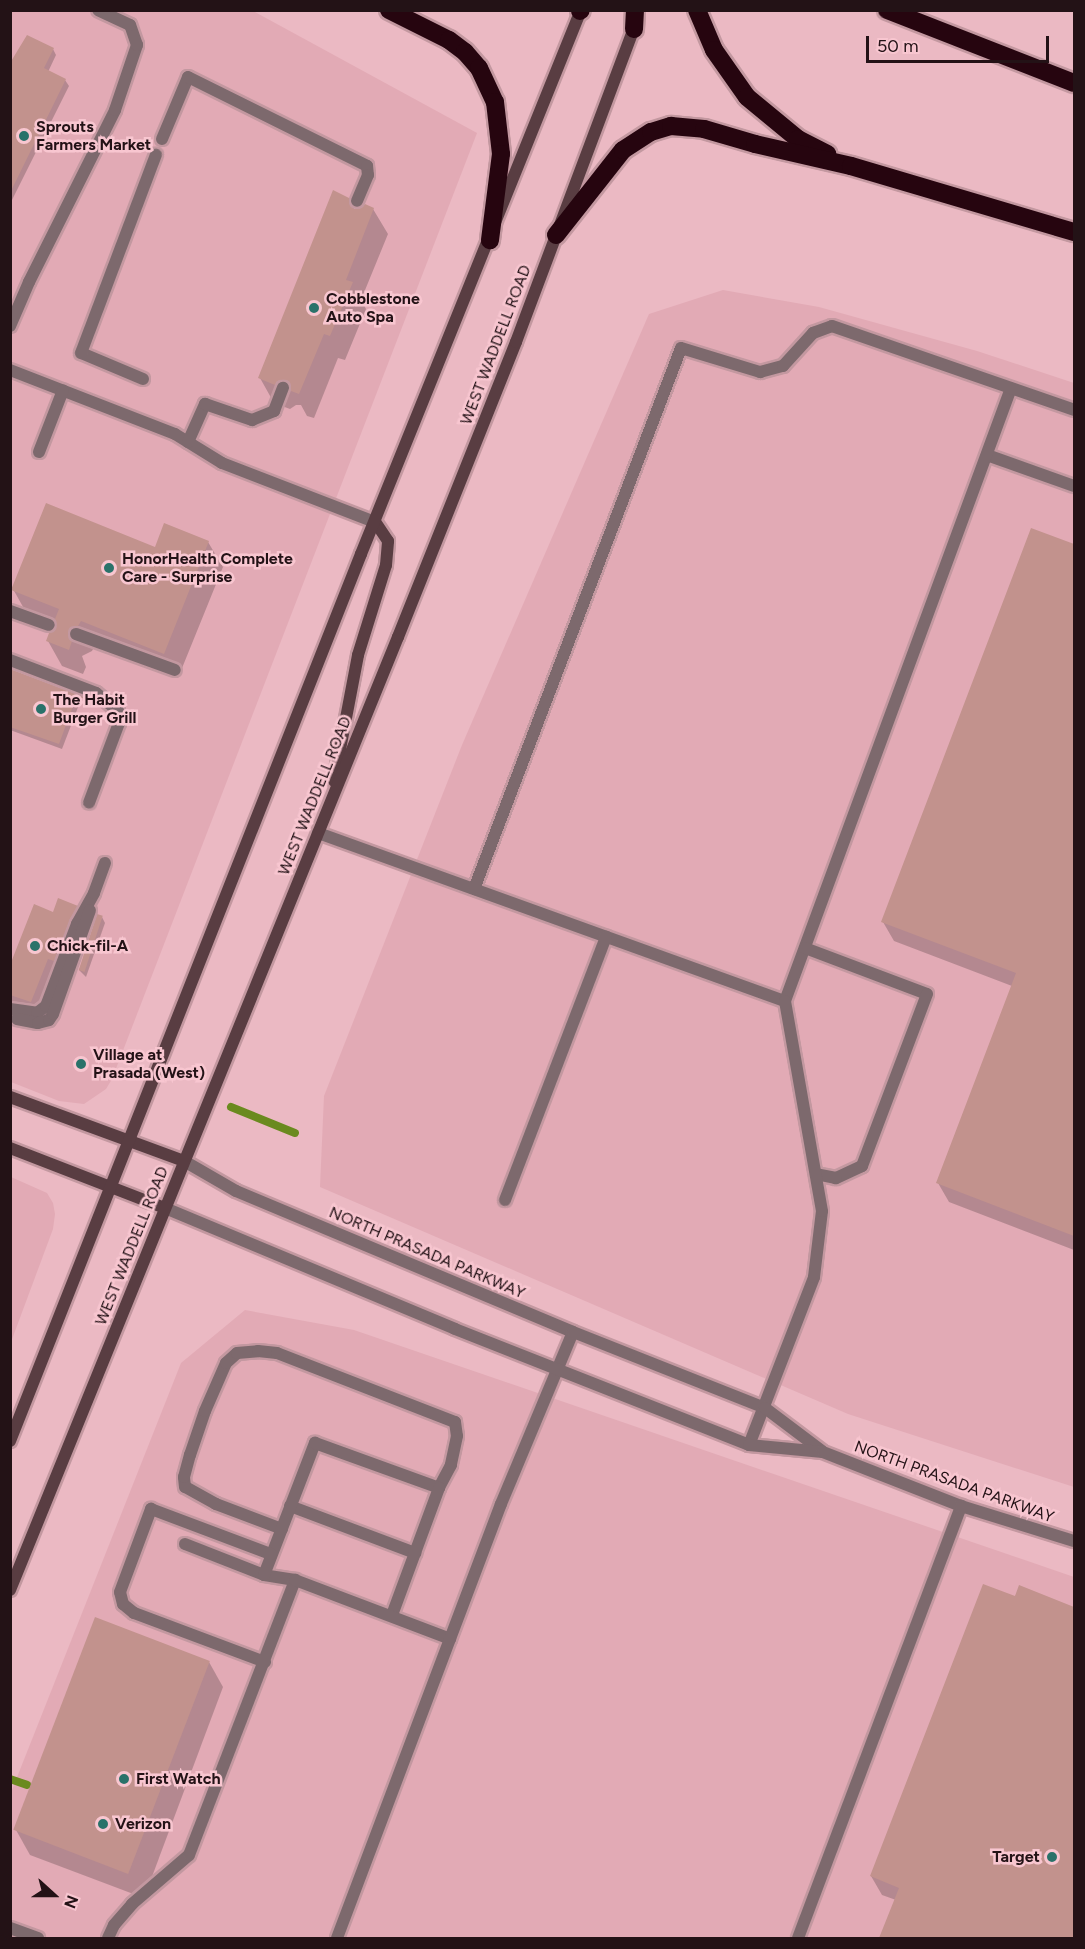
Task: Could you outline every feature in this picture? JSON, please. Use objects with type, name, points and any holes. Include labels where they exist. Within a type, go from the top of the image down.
[{"type":"highway","points":[[389,10],[449,40],[465,52],[479,68],[495,102],[501,154],[490,240]]},
{"type":"highway","points":[[634,29],[635,10]]},
{"type":"highway","points":[[697,10],[714,50],[747,97],[798,139],[851,166]]},
{"type":"highway","points":[[887,10],[1074,83]]},
{"type":"highway","points":[[556,235],[623,150],[651,132],[671,126],[704,129],[755,144],[851,166],[1074,232]]},
{"type":"main road","name":"WEST WADDELL ROAD","points":[[10,1590],[330,806],[556,235],[641,10]]},
{"type":"main road","points":[[10,1441],[375,522],[581,11]]},
{"type":"main road","points":[[330,806],[358,655],[386,565],[388,541],[375,522]]},
{"type":"main road","name":"NORTH PRASADA PARKWAY","points":[[10,1097],[184,1161]]},
{"type":"main road","name":"NORTH PRASADA PARKWAY","points":[[10,1148],[165,1208]]},
{"type":"street","points":[[10,326],[29,282],[115,110],[137,45],[130,25],[98,10]]},
{"type":"street","points":[[162,139],[188,77],[367,166],[368,175],[357,201]]},
{"type":"street","points":[[143,379],[81,353],[156,155]]},
{"type":"street","points":[[474,889],[681,348],[760,372],[783,366],[813,333],[832,326],[1074,410]]},
{"type":"street","points":[[10,370],[166,430],[222,463],[375,522]]},
{"type":"street","points":[[189,442],[205,404],[252,420],[274,411],[283,388]]},
{"type":"street","points":[[749,1445],[814,1277],[822,1211],[785,1001],[1011,388]]},
{"type":"street","points":[[39,452],[63,390]]},
{"type":"street","points":[[987,455],[1074,486]]},
{"type":"street","points":[[10,611],[49,624]]},
{"type":"street","points":[[76,634],[175,670]]},
{"type":"street","points":[[10,660],[96,693],[118,711],[119,723],[89,803]]},
{"type":"street","points":[[318,833],[785,1001]]},
{"type":"street","points":[[10,1017],[38,1023],[48,1020],[53,1014],[85,927],[105,862]]},
{"type":"street","points":[[10,1009],[37,1013],[46,1006],[77,924],[94,893]]},
{"type":"street","points":[[505,1200],[606,937]]},
{"type":"street","points":[[805,948],[927,994],[862,1166],[836,1178],[816,1174]]},
{"type":"street","name":"NORTH PRASADA PARKWAY","points":[[184,1161],[236,1191],[573,1332],[765,1408],[823,1452],[961,1506],[1074,1541]]},
{"type":"street","name":"NORTH PRASADA PARKWAY","points":[[165,1208],[455,1329],[749,1445],[823,1452]]},
{"type":"street","points":[[337,1938],[501,1504],[573,1332]]},
{"type":"street","points":[[282,1529],[216,1504],[184,1486],[190,1455],[205,1411],[226,1363],[237,1353],[258,1351],[277,1353],[454,1422],[457,1436],[451,1465],[439,1488],[392,1615]]},
{"type":"street","points":[[264,1575],[315,1443],[439,1488]]},
{"type":"street","points":[[290,1506],[415,1553]]},
{"type":"street","points":[[798,1938],[961,1506]]},
{"type":"street","points":[[265,1662],[134,1613],[123,1604],[120,1592],[151,1509],[271,1554]]},
{"type":"street","points":[[185,1545],[264,1575],[295,1580],[450,1639]]},
{"type":"street","points":[[108,1938],[114,1925],[132,1904],[189,1855],[295,1580]]},
{"type":"street","points":[[10,1928],[38,1938]]},
{"type":"shaded area","name":"Village at Prasada (West)","points":[[10,11],[253,11],[477,133],[112,1079],[106,1089],[84,1104],[59,1101],[11,1082]]},
{"type":"shaded area","points":[[723,290],[819,307],[977,351],[1074,383],[1074,1487],[848,1414],[320,1187],[324,1096],[462,745],[649,314]]},
{"type":"shaded area","points":[[11,1177],[47,1193],[53,1203],[55,1214],[53,1229],[11,1342]]},
{"type":"shaded area","points":[[245,1310],[354,1330],[1074,1577],[1074,1938],[11,1938],[10,1795],[181,1363]]},
{"type":"building","name":"Sprouts Farmers Market","points":[[27,35],[54,48],[44,68],[66,79],[10,193],[10,63]]},
{"type":"building","name":"Cobblestone Auto Spa","points":[[333,190],[349,198],[350,205],[354,209],[361,208],[365,204],[374,208],[346,280],[353,282],[330,336],[324,334],[299,394],[291,391],[287,381],[281,380],[275,385],[258,378]]},
{"type":"building","name":"HonorHealth Complete Care - Surprise","points":[[46,503],[155,547],[164,523],[209,541],[164,654],[81,621],[78,626],[69,631],[68,636],[72,641],[69,650],[46,641],[49,633],[56,628],[55,619],[59,609],[11,590]]},
{"type":"building","points":[[1031,528],[1074,544],[1074,1236],[936,1183],[1016,973],[881,922]]},
{"type":"building","name":"The Habit Burger Grill","points":[[10,669],[87,698],[76,698],[59,744],[10,727]]},
{"type":"building","name":"Chick-fil-A","points":[[58,898],[78,906],[54,961],[48,959],[31,1002],[10,995],[10,965],[34,904],[53,912]]},
{"type":"building","points":[[97,914],[103,916],[84,972],[79,970]]},
{"type":"building","points":[[983,1584],[1015,1596],[1019,1585],[1074,1607],[1074,1938],[879,1938],[899,1888],[870,1876]]},
{"type":"building","points":[[95,1617],[210,1661],[128,1874],[13,1830]]},
{"type":"waterway","points":[[231,1107],[295,1133]]},
{"type":"waterway","points":[[10,1779],[27,1785]]},
{"type":"place","name":"Sprouts Farmers Market","points":[[24,136]]},
{"type":"place","name":"Cobblestone Auto Spa","points":[[314,308]]},
{"type":"place","name":"HonorHealth Complete Care - Surprise","points":[[109,568]]},
{"type":"place","name":"The Habit Burger Grill","points":[[41,709]]},
{"type":"place","name":"Chick-fil-A","points":[[35,946]]},
{"type":"place","name":"Village at Prasada (West)","points":[[81,1064]]},
{"type":"place","name":"First Watch","points":[[124,1779]]},
{"type":"place","name":"Verizon","points":[[103,1824]]},
{"type":"place","name":"Target","points":[[1052,1857]]}]
